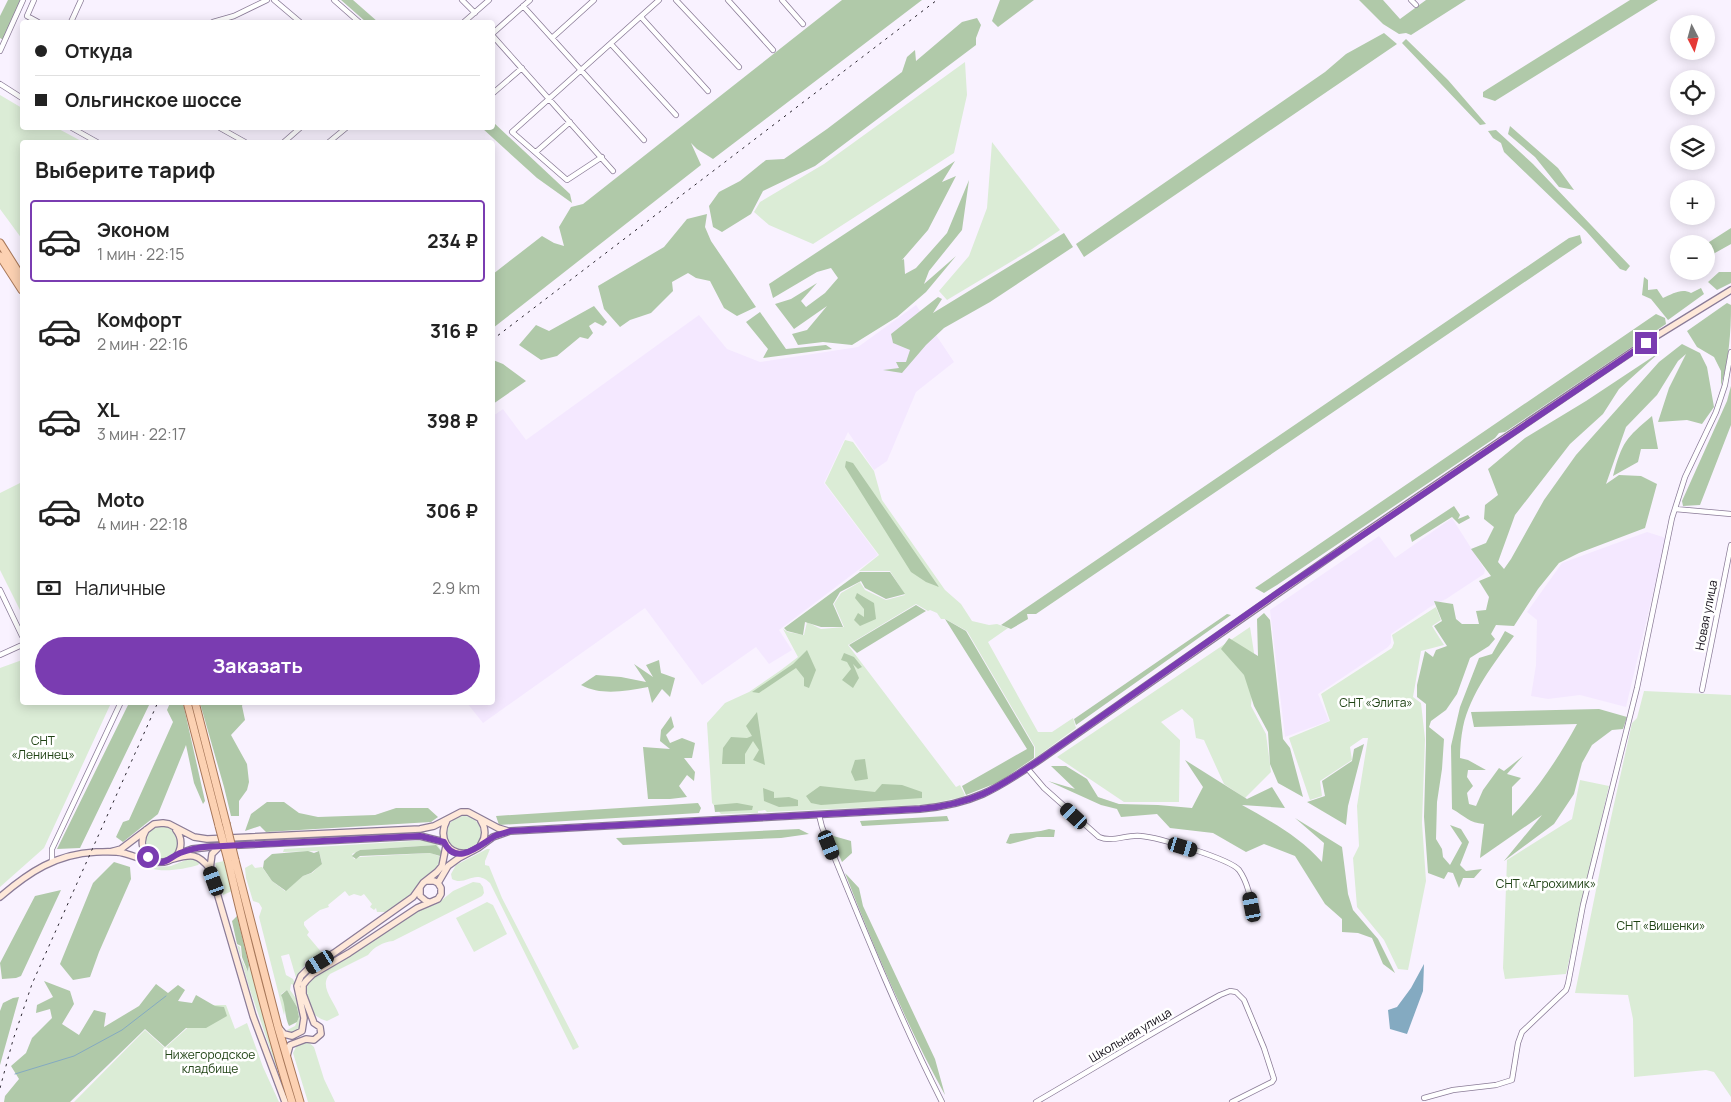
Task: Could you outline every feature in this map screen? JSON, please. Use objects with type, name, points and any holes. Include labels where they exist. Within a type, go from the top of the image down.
[{"type":"main road","points":[[0,243],[20,275]]},
{"type":"main road","points":[[0,256],[20,287]]},
{"type":"main road","points":[[438,883],[448,866],[493,837],[510,831],[920,809],[954,805],[983,795],[999,787],[1027,768],[1357,538],[1646,343],[1731,290]]},
{"type":"main road","points":[[188,705],[223,824]]},
{"type":"main road","points":[[196,705],[258,982],[292,1102]]},
{"type":"main road","points":[[110,852],[121,849],[147,828],[163,822],[194,837],[207,839],[420,829],[434,826],[461,812],[474,814],[498,828],[510,831]]},
{"type":"main road","points":[[478,848],[485,837],[484,825],[480,819]]},
{"type":"main road","points":[[306,1039],[298,986],[300,976],[413,897],[442,866],[445,844],[443,833],[447,820]]},
{"type":"main road","points":[[147,828],[142,836],[143,850],[154,861]]},
{"type":"main road","points":[[175,828],[181,843],[175,856]]},
{"type":"main road","points":[[0,897],[24,876],[41,866],[71,855],[110,852],[167,862],[175,856],[192,849],[220,846],[420,836],[445,844],[453,852],[462,854],[472,852]]},
{"type":"main road","points":[[210,869],[212,854],[220,846]]},
{"type":"main road","points":[[175,856],[193,855],[204,861],[210,869],[253,1016],[285,1102]]},
{"type":"main road","points":[[231,860],[300,1102]]},
{"type":"main road","points":[[286,1057],[290,1045],[306,1039],[314,1040],[319,1037],[320,1027],[314,1023],[303,994],[302,989],[306,981],[313,974],[349,953],[417,908],[436,901],[441,894],[441,888],[434,881],[426,881]]},
{"type":"main road","points":[[420,888],[420,896],[429,902]]},
{"type":"main road","points":[[278,1028],[284,1034],[292,1036],[310,1022],[314,1023]]},
{"type":"street","points":[[0,51],[23,0]]},
{"type":"street","points":[[34,0],[27,16],[34,20]]},
{"type":"street","points":[[72,20],[81,0]]},
{"type":"street","points":[[220,20],[234,16],[267,0]]},
{"type":"street","points":[[274,0],[298,20]]},
{"type":"street","points":[[334,0],[358,20]]},
{"type":"street","points":[[462,0],[474,13]]},
{"type":"street","points":[[466,20],[489,0]]},
{"type":"street","points":[[495,32],[530,0]]},
{"type":"street","points":[[552,38],[594,0]]},
{"type":"street","points":[[602,157],[567,180],[512,132],[659,0]]},
{"type":"street","points":[[676,0],[739,67]]},
{"type":"street","points":[[728,0],[773,50]]},
{"type":"street","points":[[782,0],[803,24]]},
{"type":"street","points":[[1411,0],[1416,5]]},
{"type":"street","points":[[523,6],[644,140]]},
{"type":"street","points":[[641,16],[708,91]]},
{"type":"street","points":[[495,38],[614,171]]},
{"type":"street","points":[[611,44],[676,115]]},
{"type":"street","points":[[495,91],[522,68]]},
{"type":"street","points":[[0,84],[20,97]]},
{"type":"street","points":[[536,152],[570,122]]},
{"type":"street","points":[[76,130],[93,140]]},
{"type":"street","points":[[224,130],[242,140]]},
{"type":"street","points":[[286,140],[298,130]]},
{"type":"street","points":[[331,140],[344,130]]},
{"type":"street","points":[[1424,1098],[1452,1090],[1496,1085],[1512,1080],[1518,1043],[1522,1032],[1566,990],[1584,905],[1635,696],[1675,509],[1685,478],[1719,403],[1725,385],[1731,352]]},
{"type":"street","points":[[1675,509],[1731,514]]},
{"type":"street","name":"Новая улица","points":[[1702,690],[1731,545]]},
{"type":"street","points":[[0,590],[20,632]]},
{"type":"street","points":[[0,604],[6,602]]},
{"type":"street","points":[[0,654],[20,646]]},
{"type":"street","points":[[52,862],[52,849],[120,705]]},
{"type":"street","points":[[1027,768],[1044,788],[1099,837],[1110,840],[1140,836],[1170,843],[1234,866],[1240,871],[1247,885],[1254,918]]},
{"type":"street","points":[[819,815],[822,827],[873,952],[942,1102]]},
{"type":"street","name":"Школьная улица","points":[[1036,1102],[1145,1036],[1230,991],[1236,992],[1244,1000],[1264,1048],[1273,1076],[1272,1082],[1232,1102]]},
{"type":"shaded area","points":[[916,305],[954,362],[916,392],[887,461],[874,470],[848,432],[824,483],[878,555],[779,630],[792,650],[769,664],[756,647],[702,685],[645,608],[483,723],[469,705],[495,705],[495,415],[503,409],[526,440],[699,315],[727,349],[760,362],[858,347]]},
{"type":"shaded area","points":[[1452,518],[1485,570],[1484,574],[1446,599],[1430,607],[1391,634],[1391,643],[1388,647],[1318,694],[1329,721],[1285,737],[1270,610],[1379,536],[1395,558]]},
{"type":"shaded area","points":[[1647,532],[1666,538],[1626,707],[1580,695],[1548,699],[1531,696],[1536,665],[1537,620],[1527,612],[1562,563]]},
{"type":"green space","points":[[8,0],[22,0],[5,41],[0,38],[0,16]]},
{"type":"green space","points":[[341,0],[353,0],[376,20],[364,20]]},
{"type":"green space","points":[[842,0],[922,0],[713,159],[691,143],[701,165],[495,326],[495,272],[542,236],[564,246],[559,227],[571,207],[583,204]]},
{"type":"green space","points":[[1000,0],[1034,0],[998,27],[992,21]]},
{"type":"green space","points":[[1359,0],[1383,0],[1400,19],[1426,0],[1466,0],[1411,35],[1406,33],[1399,34],[1383,24]]},
{"type":"green space","points":[[1630,0],[1658,0],[1495,101],[1483,97],[1483,92]]},
{"type":"green space","points":[[977,18],[981,25],[976,38],[976,45],[815,166],[763,191],[751,214],[722,232],[713,227],[709,206],[719,192],[740,181],[766,160],[784,159],[902,72],[907,57],[915,50],[916,61],[962,22]]},
{"type":"green space","points":[[1384,33],[1397,44],[1084,257],[1076,244],[1325,72],[1346,54]]},
{"type":"green space","points":[[1406,39],[1448,80],[1486,124],[1480,125],[1402,43]]},
{"type":"green space","points":[[965,62],[967,95],[954,153],[813,244],[769,225],[754,212],[760,202],[824,164]]},
{"type":"green space","points":[[0,95],[20,107],[20,130],[61,130],[79,140],[20,140],[20,236],[0,209]]},
{"type":"green space","points":[[495,124],[570,194],[572,203],[537,178],[484,130],[495,130]]},
{"type":"green space","points":[[1510,126],[1558,168],[1574,190],[1559,187],[1535,157],[1508,134]]},
{"type":"green space","points":[[1496,130],[1533,164],[1630,266],[1626,271],[1620,269],[1586,231],[1504,152],[1501,143],[1493,138],[1488,131]]},
{"type":"green space","points":[[992,142],[1060,230],[947,300],[939,291],[969,256],[987,208]]},
{"type":"green space","points":[[955,161],[942,182],[956,176],[928,230],[902,260],[904,259],[905,274],[916,268],[947,233],[969,180],[962,230],[929,271],[924,284],[956,256],[926,292],[897,317],[852,345],[823,342],[798,345],[792,334],[807,330],[827,306],[794,329],[775,304],[791,299],[817,283],[801,301],[806,307],[825,293],[838,278],[831,268],[817,272],[773,298],[769,284]]},
{"type":"green space","points":[[707,214],[705,227],[711,241],[756,307],[737,316],[724,308],[710,281],[696,278],[688,273],[672,282],[673,291],[651,313],[630,320],[620,327],[604,309],[598,286],[664,247],[687,219]]},
{"type":"green space","points":[[1731,228],[1731,244],[1715,253],[1715,238]]},
{"type":"green space","points":[[1064,233],[1073,247],[990,302],[944,328],[926,345],[902,373],[883,370],[899,368],[896,362],[906,362],[910,350],[893,343],[891,334],[938,297],[942,299],[933,313]]},
{"type":"green space","points":[[1580,235],[1582,243],[1036,614],[1027,614],[1028,619],[1011,629],[1001,625],[1569,238]]},
{"type":"green space","points":[[1719,272],[1731,272],[1731,283],[1717,290],[1708,282],[1715,280],[1715,276]]},
{"type":"green space","points":[[1644,277],[1648,280],[1648,290],[1657,289],[1663,298],[1680,291],[1691,293],[1701,288],[1704,294],[1668,320],[1651,299],[1642,295]]},
{"type":"green space","points":[[1727,303],[1731,305],[1730,336],[1728,356],[1721,386],[1721,371],[1714,357],[1697,347],[1687,331]]},
{"type":"green space","points":[[594,306],[607,322],[603,326],[595,322],[589,326],[593,333],[588,339],[580,337],[557,356],[541,360],[519,345],[536,325],[549,331]]},
{"type":"green space","points":[[760,312],[786,349],[826,345],[832,349],[763,358],[768,349],[746,322]]},
{"type":"green space","points":[[1656,314],[1665,318],[1666,324],[1505,432],[1499,433],[1495,438],[1277,585],[1264,593],[1255,588]]},
{"type":"green space","points":[[1682,344],[1700,353],[1707,367],[1714,407],[1702,424],[1687,420],[1658,422],[1669,388],[1686,354],[1678,361],[1657,395],[1626,427],[1606,484],[1619,475],[1641,476],[1657,484],[1645,528],[1579,553],[1559,563],[1538,589],[1514,626],[1496,625],[1491,634],[1495,639],[1489,646],[1470,658],[1457,694],[1446,710],[1431,721],[1429,727],[1444,739],[1437,802],[1436,839],[1442,849],[1443,857],[1450,865],[1462,843],[1450,825],[1461,829],[1469,842],[1460,865],[1466,871],[1482,869],[1474,878],[1463,878],[1459,888],[1453,873],[1448,872],[1444,879],[1428,873],[1424,817],[1426,704],[1417,697],[1417,685],[1425,651],[1433,657],[1436,650],[1447,646],[1434,626],[1442,621],[1434,601],[1453,604],[1456,619],[1462,624],[1479,624],[1476,611],[1486,610],[1489,597],[1479,581],[1491,576],[1471,549],[1486,543],[1494,527],[1484,519],[1485,505],[1498,495],[1488,469],[1525,438],[1586,401],[1660,352],[1619,389],[1603,414],[1570,444],[1515,515],[1498,562],[1504,569],[1544,500],[1576,455],[1659,362]]},
{"type":"green space","points":[[495,361],[503,364],[526,381],[495,403]]},
{"type":"green space","points":[[1731,386],[1731,425],[1700,505],[1683,506],[1682,501],[1727,401]]},
{"type":"green space","points":[[1652,416],[1658,449],[1641,449],[1638,462],[1613,476],[1622,448],[1636,430]]},
{"type":"green space","points":[[845,440],[853,442],[874,471],[882,500],[945,590],[961,604],[972,621],[989,625],[997,624],[1008,628],[988,642],[1038,732],[1052,732],[1073,718],[1076,728],[1035,758],[1035,747],[967,631],[945,619],[941,619],[937,613],[928,611],[916,604],[848,645],[956,787],[960,785],[965,795],[930,804],[767,812],[765,810],[758,811],[758,813],[721,814],[712,803],[707,723],[725,703],[749,692],[798,657],[783,629],[788,632],[804,635],[807,622],[821,629],[844,627],[834,604],[841,593],[860,582],[865,590],[886,600],[905,595],[890,571],[859,571],[879,555],[825,483]]},
{"type":"green space","points":[[846,461],[853,463],[939,587],[926,582],[911,572],[845,467]]},
{"type":"green space","points":[[20,483],[20,610],[0,570],[0,493]]},
{"type":"green space","points":[[1454,506],[1460,515],[1458,519],[1468,515],[1470,518],[1459,524],[1452,517],[1412,542],[1410,535]]},
{"type":"green space","points":[[860,572],[890,572],[905,594],[886,599],[865,588],[861,581],[840,592],[833,604],[843,627],[821,627],[805,622],[803,635],[787,631],[784,628]]},
{"type":"green space","points":[[857,593],[874,603],[876,619],[860,626],[854,620],[858,613],[864,617],[864,609],[855,598]]},
{"type":"green space","points":[[916,605],[926,611],[857,653],[849,645]]},
{"type":"green space","name":"СНТ «Элита»","points":[[1436,607],[1441,620],[1432,626],[1444,645],[1421,651],[1413,697],[1421,703],[1425,739],[1422,823],[1426,881],[1408,970],[1398,969],[1384,940],[1357,907],[1353,858],[1359,846],[1357,806],[1368,738],[1363,738],[1350,747],[1352,760],[1320,781],[1322,796],[1310,800],[1289,738],[1330,721],[1321,694],[1392,648],[1394,643],[1392,635]]},
{"type":"green space","points":[[1264,613],[1270,620],[1283,739],[1290,748],[1303,797],[1278,783],[1270,764],[1268,732],[1254,706],[1244,675],[1221,649],[1229,638],[1258,656],[1257,619]]},
{"type":"green space","points":[[1227,614],[1231,615],[1076,725],[1074,719]]},
{"type":"green space","points":[[945,619],[966,631],[1034,747],[1034,758],[999,782],[966,795],[962,786],[1027,749]]},
{"type":"green space","points":[[1250,627],[1255,659],[1251,706],[1266,734],[1271,772],[1245,798],[1224,784],[1204,740],[1196,738],[1193,719],[1182,709],[1161,722],[1180,740],[1179,802],[1124,802],[1057,757]]},
{"type":"green space","points":[[1505,631],[1514,636],[1477,691],[1466,715],[1463,727],[1460,758],[1468,760],[1486,770],[1468,770],[1467,777],[1473,786],[1467,793],[1469,804],[1476,806],[1483,790],[1499,768],[1504,771],[1523,756],[1507,774],[1521,778],[1512,787],[1512,816],[1548,772],[1577,724],[1474,727],[1471,712],[1599,709],[1627,717],[1623,729],[1612,730],[1592,745],[1582,763],[1574,794],[1554,824],[1504,861],[1542,815],[1480,858],[1484,824],[1471,821],[1452,809],[1451,746],[1460,707],[1479,658],[1492,654]]},
{"type":"green space","points":[[807,650],[816,670],[809,688],[804,686],[804,678],[796,668],[759,693],[752,692],[793,664]]},
{"type":"green space","points":[[844,653],[854,657],[862,667],[858,669],[853,664],[859,678],[853,688],[842,680],[851,669],[847,662],[841,660]]},
{"type":"green space","points":[[659,660],[661,673],[675,678],[670,697],[662,689],[652,703],[648,687],[605,692],[581,685],[596,675],[646,682],[634,664],[653,677],[646,665]]},
{"type":"green space","name":"СНТ «Ленинец»","points":[[20,661],[20,705],[110,705],[44,848],[0,887],[0,668]]},
{"type":"green space","name":"СНТ «Вишенки»","points":[[1644,691],[1731,695],[1731,1097],[1714,1072],[1706,1070],[1634,1077],[1633,1019],[1628,995],[1575,993],[1632,723],[1637,718]]},
{"type":"green space","points":[[128,705],[149,705],[80,848],[57,849]]},
{"type":"green space","points":[[169,705],[183,705],[205,801],[203,804],[194,783],[186,745],[158,814],[123,842],[116,837],[123,822],[129,820],[173,722],[167,710]]},
{"type":"green space","points":[[201,705],[242,705],[245,720],[231,735],[247,764],[249,782],[247,790],[239,801],[239,816],[231,816]]},
{"type":"green space","points":[[757,712],[765,765],[753,760],[759,750],[753,741],[745,754],[745,764],[722,764],[723,748],[731,737],[747,738],[752,736],[746,726]]},
{"type":"green space","points":[[671,716],[674,727],[666,735],[670,743],[682,738],[695,743],[692,758],[684,758],[695,772],[694,781],[687,775],[679,786],[687,797],[648,799],[643,747],[670,749],[660,741],[661,730]]},
{"type":"green space","points":[[1364,744],[1348,806],[1346,825],[1307,802],[1325,796],[1322,781],[1352,761],[1354,749]]},
{"type":"green space","points":[[865,759],[868,779],[855,781],[851,772],[855,760]]},
{"type":"green space","points":[[1185,760],[1247,799],[1272,787],[1285,808],[1242,805],[1294,837],[1322,862],[1324,843],[1295,818],[1342,847],[1348,894],[1353,910],[1378,939],[1395,973],[1383,964],[1372,938],[1358,933],[1342,932],[1342,919],[1325,904],[1295,856],[1264,844],[1246,852],[1213,833],[1170,828],[1157,814],[1121,817],[1117,809],[1101,805],[1048,781],[1075,789],[1051,766],[1066,766],[1087,779],[1098,797],[1119,804],[1192,808],[1203,787]]},
{"type":"green space","name":"СНТ «Агрохимик»","points":[[1580,780],[1609,786],[1566,974],[1505,979],[1503,968],[1507,860],[1572,819]]},
{"type":"green space","points":[[882,784],[902,785],[922,792],[922,798],[821,805],[811,803],[806,796],[820,786],[875,792]]},
{"type":"green space","points":[[763,788],[774,792],[774,798],[789,797],[798,800],[798,806],[779,807],[764,801]]},
{"type":"green space","points":[[267,802],[284,802],[299,813],[318,817],[375,815],[396,808],[428,808],[438,817],[431,822],[266,832],[260,826],[245,831],[251,814]]},
{"type":"green space","points":[[698,803],[701,808],[699,813],[499,825],[496,816]]},
{"type":"green space","points":[[737,803],[753,806],[752,810],[715,812],[714,805]]},
{"type":"green space","points":[[464,816],[471,817],[476,821],[480,826],[480,840],[476,845],[471,849],[464,850],[457,849],[452,845],[448,840],[447,833],[448,826],[452,821],[457,817]]},
{"type":"green space","points":[[947,816],[949,821],[862,826],[860,821]]},
{"type":"green space","points":[[161,826],[168,827],[173,831],[177,836],[177,850],[173,855],[168,859],[161,860],[154,859],[149,855],[145,850],[144,843],[145,836],[149,831],[154,827]]},
{"type":"green space","points":[[799,829],[809,834],[781,838],[623,845],[616,838]]},
{"type":"green space","points":[[1049,829],[1055,830],[1054,837],[1037,837],[1010,844],[1006,843],[1010,834]]},
{"type":"green space","points":[[830,835],[851,841],[852,853],[842,862]]},
{"type":"green space","points":[[428,840],[436,843],[442,851],[435,845],[360,850],[352,854],[354,859],[360,857],[431,853],[441,857],[442,861],[436,870],[425,877],[414,893],[387,912],[377,912],[376,908],[374,910],[370,907],[372,904],[364,894],[361,896],[354,894],[349,896],[345,891],[328,905],[329,907],[320,910],[304,922],[309,932],[307,935],[323,954],[309,963],[307,960],[305,961],[297,981],[289,954],[281,956],[286,975],[293,979],[296,986],[291,984],[290,990],[299,1004],[302,1013],[300,1030],[293,1033],[287,1030],[295,1026],[299,1017],[297,1007],[287,990],[281,994],[286,1005],[284,1015],[259,917],[262,908],[259,903],[253,901],[245,868],[252,864],[255,868],[262,867],[272,881],[285,891],[303,876],[312,873],[322,863],[319,851],[283,852],[284,849]]},
{"type":"green space","points":[[436,845],[442,852],[440,856],[430,853],[360,856],[356,859],[352,856],[360,850]]},
{"type":"green space","points":[[490,849],[485,865],[489,866],[502,898],[579,1047],[573,1050],[490,883],[479,877],[462,881],[452,879],[451,874],[456,865]]},
{"type":"green space","points":[[308,851],[314,853],[319,851],[322,864],[311,873],[303,876],[286,891],[272,881],[263,868],[264,861],[272,854]]},
{"type":"green space","points":[[191,858],[199,860],[200,863],[174,870],[150,868],[171,866]]},
{"type":"green space","points":[[224,861],[232,891],[223,895],[215,863]]},
{"type":"green space","points":[[114,862],[130,867],[131,879],[90,977],[73,980],[60,964],[93,883]]},
{"type":"green space","points":[[845,873],[859,888],[863,906],[935,1059],[945,1095],[891,986]]},
{"type":"green space","points":[[473,882],[480,883],[483,887],[484,893],[482,896],[393,941],[379,945],[368,955],[330,974],[326,984],[328,994],[339,1015],[327,1021],[321,1019],[313,1012],[306,998],[304,986],[311,977],[420,909],[437,904],[453,891]]},
{"type":"green space","points":[[61,890],[21,976],[2,979],[0,963],[35,896]]},
{"type":"green space","points":[[487,902],[493,905],[507,934],[474,952],[456,918]]},
{"type":"green space","points":[[237,916],[249,965],[248,972],[242,957],[241,946],[237,944],[232,921]]},
{"type":"green space","points":[[237,945],[240,947],[241,958],[248,972],[250,966],[279,1069],[277,1069],[249,987]]},
{"type":"green space","points":[[44,981],[70,991],[74,1004],[62,1024],[79,1035],[94,1010],[106,1013],[104,1027],[139,1006],[156,984],[168,993],[178,985],[185,990],[178,1001],[192,1003],[196,995],[215,1006],[224,1007],[227,1016],[206,1028],[186,1028],[165,1047],[145,1029],[70,1102],[4,1102],[5,1096],[19,1079],[11,1066],[26,1053],[32,1038],[52,1018],[50,1009],[36,1013],[37,1005],[53,997]]},
{"type":"green space","points":[[287,990],[297,1007],[299,1017],[297,1022],[289,1026],[281,995]]},
{"type":"green space","points":[[19,997],[0,1065],[0,1011],[3,1003]]},
{"type":"green space","name":"Нижегородское кладбище","points":[[213,1005],[226,1005],[235,1029],[247,1023],[263,1067],[279,1102],[74,1102],[145,1030],[165,1048]]},
{"type":"green space","points":[[307,1041],[314,1047],[324,1079],[335,1102],[308,1102],[293,1053],[297,1045]]},
{"type":"water","points":[[1424,964],[1423,991],[1407,1034],[1390,1029],[1388,1010],[1397,1007],[1411,988]]},
{"type":"waterway","points":[[15,1074],[74,1056],[122,1030],[166,996]]},
{"type":"railway","points":[[495,338],[937,0]]},
{"type":"railway","points":[[0,1088],[13,1040],[32,984],[157,705]]},
{"type":"route","points":[[148,857],[154,861],[167,862],[178,854],[204,847],[420,836],[444,842],[453,852],[462,854],[472,852],[493,837],[510,831],[920,809],[944,807],[967,801],[999,787],[1038,761],[1283,589],[1646,343]]}]
